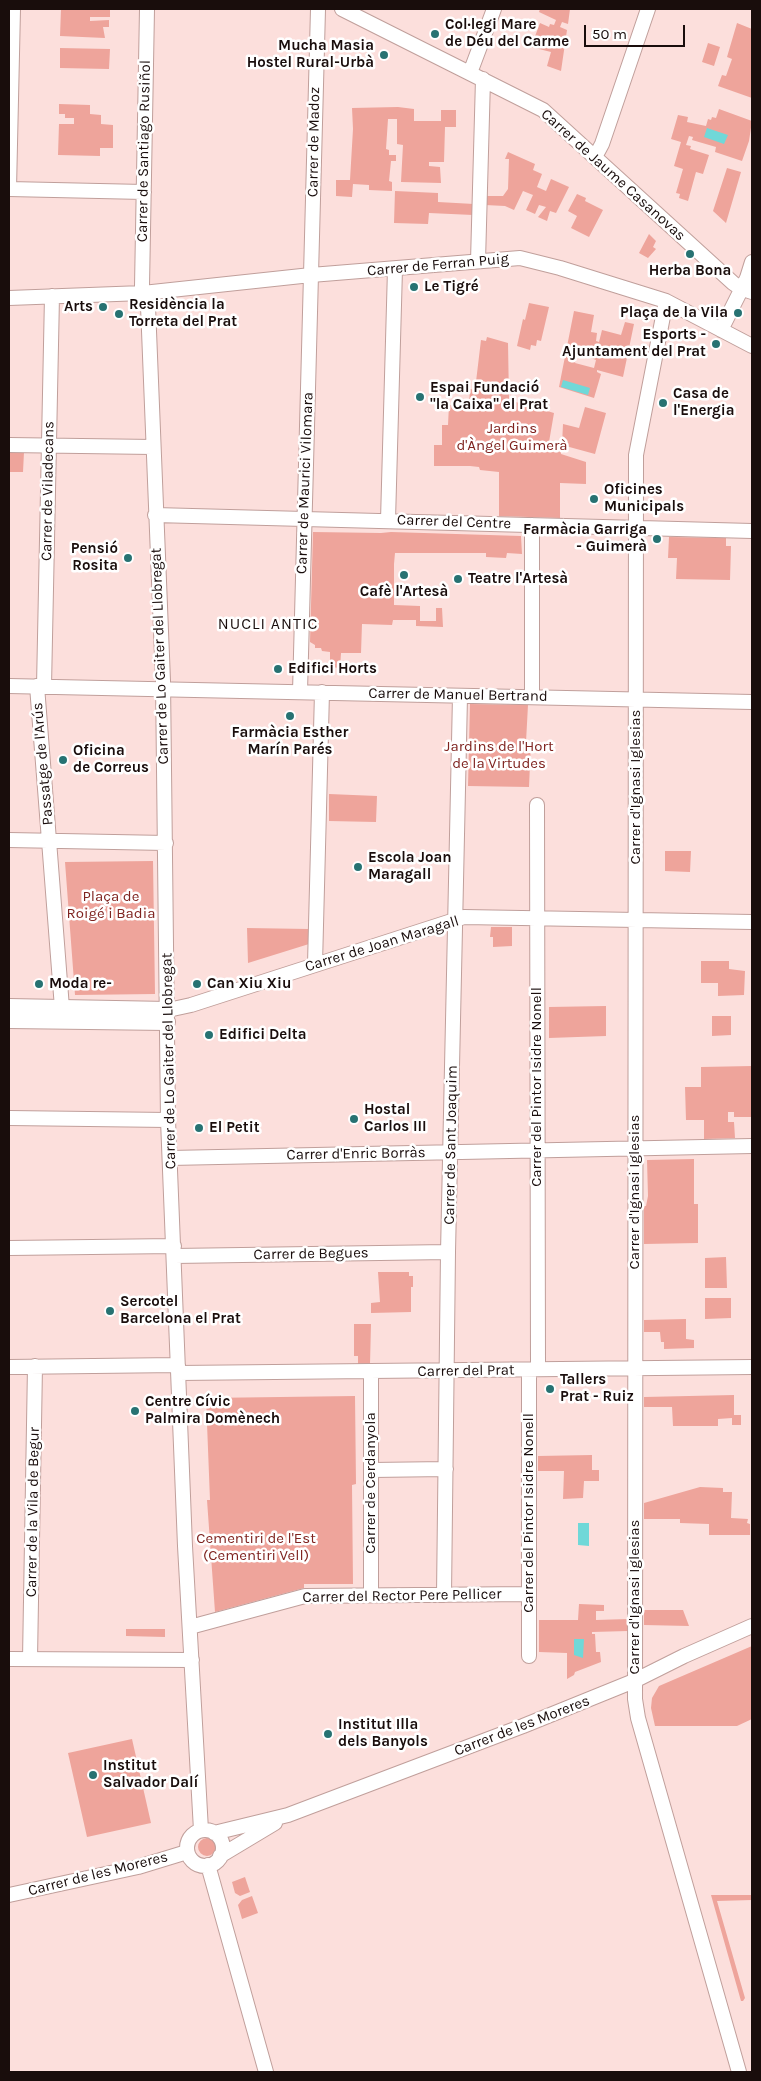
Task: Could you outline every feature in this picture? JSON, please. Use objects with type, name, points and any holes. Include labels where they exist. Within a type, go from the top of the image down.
[{"type":"street","points":[[13,9],[9,189],[144,192]]},
{"type":"street","name":"Carrer de Santiago Rusiñol","points":[[143,293],[147,9]]},
{"type":"street","name":"Carrer de Madoz","points":[[311,275],[318,9]]},
{"type":"street","name":"Carrer de Jaume Casanovas","points":[[342,9],[542,110],[746,290]]},
{"type":"street","points":[[470,73],[494,9]]},
{"type":"street","points":[[595,157],[602,144],[648,9]]},
{"type":"street","points":[[478,261],[483,80]]},
{"type":"street","name":"Carrer de Ferran Puig","points":[[9,298],[143,293],[311,275],[520,258],[560,268],[666,301],[721,330]]},
{"type":"street","points":[[752,262],[747,278],[746,290],[721,330],[752,346]]},
{"type":"street","points":[[388,520],[395,269]]},
{"type":"street","name":"Carrer de Maurici Vilomara","points":[[300,692],[311,275]]},
{"type":"street","name":"Carrer de Lo Gaiter del Llobregat","points":[[143,293],[148,306],[163,690],[168,1120],[190,1626],[208,1831]]},
{"type":"street","name":"Carrer de Viladecans","points":[[41,686],[52,296]]},
{"type":"street","name":"Carrer d'Ignasi Iglesias","points":[[666,301],[636,455],[634,1681],[638,1718],[739,2072]]},
{"type":"street","points":[[9,445],[153,446]]},
{"type":"street","name":"Carrer del Centre","points":[[156,515],[752,531]]},
{"type":"street","points":[[532,525],[532,697]]},
{"type":"street","name":"Carrer de Manuel Bertrand","points":[[9,686],[752,702]]},
{"type":"street","name":"Passatge de l'Arús","points":[[41,686],[50,841]]},
{"type":"street","points":[[315,964],[322,692]]},
{"type":"street","name":"Carrer de Sant Joaquim","points":[[444,1595],[448,1252],[452,1152],[460,696]]},
{"type":"street","name":"Carrer del Pintor Isidre Nonell","points":[[529,1656],[538,1150],[537,805]]},
{"type":"street","points":[[9,840],[166,843]]},
{"type":"street","points":[[50,841],[57,1014]]},
{"type":"street","name":"Carrer de Joan Maragall","points":[[168,1016],[180,1009],[455,919],[471,917],[752,922]]},
{"type":"street","points":[[9,1007],[57,1014],[168,1016]]},
{"type":"street","points":[[9,1020],[57,1014]]},
{"type":"street","points":[[9,1118],[168,1120]]},
{"type":"street","name":"Carrer d'Enric Borràs","points":[[170,1158],[752,1146]]},
{"type":"street","name":"Carrer de Begues","points":[[9,1248],[448,1252]]},
{"type":"street","name":"Carrer de la Vila de Begur","points":[[30,1659],[35,1366]]},
{"type":"street","name":"Carrer del Prat","points":[[9,1367],[371,1372],[752,1367]]},
{"type":"street","name":"Carrer de Cerdanyola","points":[[371,1372],[371,1595]]},
{"type":"street","points":[[372,1470],[446,1469]]},
{"type":"street","name":"Carrer del Rector Pere Pellicer","points":[[190,1626],[305,1596],[529,1594]]},
{"type":"street","name":"Carrer de les Moreres","points":[[208,1831],[288,1815],[575,1706],[634,1681],[684,1656],[752,1626]]},
{"type":"street","points":[[9,1659],[192,1660]]},
{"type":"street","name":"Carrer de les Moreres","points":[[220,1856],[288,1815]]},
{"type":"street","points":[[208,1831],[221,1841],[220,1856],[213,1864],[197,1864],[189,1857],[187,1852],[188,1842],[190,1837],[208,1831]]},
{"type":"street","name":"Carrer de les Moreres","points":[[9,1895],[138,1866],[187,1852]]},
{"type":"street","points":[[208,1865],[266,2072]]},
{"type":"green space","points":[[61,9],[110,9],[110,17],[90,17],[90,21],[109,20],[109,27],[103,27],[105,38],[60,36]]},
{"type":"green space","points":[[540,9],[570,9],[568,24],[562,22],[560,27],[567,30],[561,71],[547,66],[551,52],[531,47],[540,23],[549,27],[550,24],[554,25],[556,20],[539,12]]},
{"type":"green space","points":[[737,23],[752,29],[752,98],[718,86],[722,75],[726,76],[732,59],[727,57]]},
{"type":"green space","points":[[708,43],[720,47],[714,66],[702,62]]},
{"type":"green space","points":[[60,48],[110,49],[109,69],[60,68]]},
{"type":"green space","points":[[59,104],[90,105],[90,114],[101,115],[101,124],[113,125],[113,148],[100,148],[100,156],[58,155],[59,124],[74,124],[74,118],[65,118],[65,114],[59,114]]},
{"type":"green space","points":[[398,107],[414,109],[414,121],[441,121],[441,110],[456,110],[456,127],[445,127],[444,162],[429,162],[429,166],[440,167],[441,183],[401,182],[403,145],[397,144],[397,119],[388,119],[386,149],[389,150],[389,155],[396,155],[396,161],[391,161],[389,181],[392,182],[392,191],[369,190],[369,185],[353,184],[352,197],[336,196],[336,180],[350,180],[353,129],[352,108]]},
{"type":"green space","points":[[719,109],[752,121],[749,141],[742,161],[715,152],[716,147],[692,140],[693,137],[689,136],[686,145],[691,146],[690,149],[709,155],[703,174],[696,172],[688,201],[679,198],[680,194],[676,193],[683,169],[674,166],[681,142],[671,139],[678,115],[688,117],[687,122],[706,126],[708,119],[716,118]]},
{"type":"green space","points":[[508,152],[535,164],[533,170],[542,174],[537,187],[546,191],[551,179],[569,187],[556,213],[550,211],[547,221],[538,217],[546,207],[539,205],[535,214],[526,210],[533,195],[523,191],[514,210],[505,206],[485,205],[486,196],[503,196],[508,189],[509,159],[505,159]]},
{"type":"green space","points":[[727,168],[741,172],[726,223],[713,211]]},
{"type":"green space","points":[[395,191],[438,193],[438,202],[474,204],[473,215],[429,213],[428,224],[394,223]]},
{"type":"green space","points":[[577,194],[586,198],[585,201],[603,210],[589,237],[571,228],[577,216],[568,211]]},
{"type":"green space","points":[[649,234],[656,241],[653,247],[656,249],[648,258],[639,253]]},
{"type":"green space","points":[[529,303],[549,307],[541,341],[537,340],[536,346],[531,345],[530,350],[517,346]]},
{"type":"green space","points":[[574,311],[594,315],[591,332],[597,333],[596,341],[599,342],[602,330],[621,335],[625,322],[634,324],[623,377],[597,370],[601,374],[594,398],[559,387]],"holes":[[[578,353],[596,360],[594,368],[575,363]]]},
{"type":"green space","name":"Jardins d'Àngel Guimerà","points":[[487,337],[508,343],[509,400],[554,413],[549,442],[560,445],[561,454],[586,462],[586,484],[560,483],[560,518],[499,516],[499,472],[480,470],[479,467],[470,466],[434,466],[434,445],[442,445],[442,425],[448,425],[449,405],[469,405],[470,389],[475,390],[481,340],[486,341]]},
{"type":"green space","points":[[585,407],[606,413],[595,454],[562,445],[563,424],[579,428]]},
{"type":"green space","points":[[9,452],[24,452],[23,472],[9,472]]},
{"type":"green space","points":[[313,532],[521,536],[522,554],[507,553],[506,558],[486,557],[486,553],[395,553],[394,605],[420,606],[420,621],[436,621],[436,608],[442,608],[443,627],[416,626],[416,620],[393,620],[392,625],[362,624],[361,653],[341,653],[340,668],[330,667],[330,652],[322,651],[321,648],[315,648],[315,645],[310,642]]},
{"type":"green space","points":[[669,537],[726,538],[726,546],[731,546],[730,580],[676,579],[677,558],[668,558]]},
{"type":"green space","name":"Jardins de l'Hort de la Virtudes","points":[[470,704],[528,705],[526,742],[531,742],[529,787],[468,786]]},
{"type":"green space","points":[[329,794],[377,796],[376,822],[329,821]]},
{"type":"green space","points":[[665,851],[691,851],[690,872],[665,871]]},
{"type":"green space","name":"Plaça de Roigé i Badia","points":[[153,861],[155,994],[75,995],[65,862]]},
{"type":"green space","points":[[491,927],[512,927],[512,946],[493,947],[493,937],[490,937]]},
{"type":"green space","points":[[247,928],[309,929],[309,944],[248,963]]},
{"type":"green space","points":[[701,961],[729,961],[729,969],[745,971],[744,995],[718,996],[718,983],[701,983]]},
{"type":"green space","points":[[606,1006],[606,1036],[549,1038],[549,1007]]},
{"type":"green space","points":[[712,1016],[731,1016],[731,1035],[712,1036]]},
{"type":"green space","points":[[752,1066],[752,1117],[734,1117],[734,1112],[728,1112],[728,1122],[734,1122],[735,1138],[704,1139],[704,1120],[686,1120],[685,1087],[701,1087],[701,1067]]},
{"type":"green space","points":[[694,1159],[694,1204],[698,1204],[698,1243],[644,1244],[644,1206],[646,1206],[648,1196],[647,1160]]},
{"type":"green space","points":[[726,1257],[727,1288],[705,1288],[705,1258]]},
{"type":"green space","points":[[378,1272],[409,1272],[409,1276],[413,1276],[411,1312],[371,1313],[371,1303],[380,1302]]},
{"type":"green space","points":[[705,1298],[731,1298],[731,1318],[705,1319]]},
{"type":"green space","points":[[686,1319],[686,1339],[694,1340],[694,1348],[664,1349],[664,1342],[661,1342],[660,1332],[644,1332],[644,1320]]},
{"type":"green space","points":[[354,1324],[371,1324],[370,1364],[358,1364],[358,1356],[354,1356]]},
{"type":"green space","points":[[734,1395],[734,1415],[741,1415],[741,1425],[732,1425],[732,1418],[718,1419],[718,1426],[673,1426],[672,1407],[644,1407],[644,1397]]},
{"type":"green space","name":"Cementiri de l'Est (Cementiri Vell)","points":[[355,1396],[356,1484],[352,1485],[353,1584],[304,1584],[304,1588],[215,1612],[207,1500],[210,1500],[206,1398]]},
{"type":"green space","points":[[592,1455],[592,1470],[599,1470],[599,1481],[584,1481],[583,1498],[563,1499],[564,1471],[538,1471],[538,1456]]},
{"type":"green space","points":[[700,1487],[723,1488],[723,1492],[732,1492],[731,1518],[748,1519],[750,1535],[709,1535],[709,1524],[680,1523],[680,1519],[644,1519],[644,1503]]},
{"type":"green space","points":[[579,1604],[604,1605],[604,1611],[596,1611],[596,1620],[628,1619],[628,1631],[592,1632],[592,1634],[595,1634],[596,1652],[600,1652],[601,1662],[575,1672],[574,1675],[567,1679],[567,1653],[539,1652],[539,1620],[578,1620]]},
{"type":"green space","points":[[644,1610],[683,1610],[689,1626],[644,1625]]},
{"type":"green space","points":[[126,1629],[165,1629],[165,1637],[126,1636]]},
{"type":"green space","points":[[752,1646],[752,1719],[737,1726],[655,1726],[651,1708],[652,1698],[659,1686]]},
{"type":"green space","points":[[132,1739],[151,1823],[87,1837],[68,1753]]},
{"type":"green space","points":[[207,1838],[213,1841],[216,1847],[213,1853],[207,1856],[201,1853],[198,1847],[201,1841]]},
{"type":"green space","points":[[245,1877],[250,1892],[240,1896],[235,1893],[232,1882]]},
{"type":"green space","points":[[711,1895],[752,1895],[752,1900],[717,1901],[745,1998],[743,2001],[741,2001]]},
{"type":"green space","points":[[252,1896],[258,1913],[242,1919],[238,1905],[242,1900]]},
{"type":"water","points":[[707,128],[728,135],[724,144],[704,137]]},
{"type":"water","points":[[563,380],[590,388],[588,395],[561,387]]},
{"type":"water","points":[[578,1523],[589,1523],[589,1546],[578,1545]]},
{"type":"water","points":[[574,1639],[584,1639],[583,1658],[574,1655]]},
{"type":"place","name":"Col·legi Mare de Déu del Carme","points":[[435,34]]},
{"type":"place","name":"Mucha Masia Hostel Rural-Urbà","points":[[384,55]]},
{"type":"place","name":"Herba Bona","points":[[690,254]]},
{"type":"place","name":"Le Tigré","points":[[414,287]]},
{"type":"place","name":"Arts","points":[[103,307]]},
{"type":"place","name":"Plaça de la Vila","points":[[738,313]]},
{"type":"place","name":"Residència la Torreta del Prat","points":[[119,314]]},
{"type":"place","name":"Esports - Ajuntament del Prat","points":[[716,344]]},
{"type":"place","name":"Espai Fundació \"la Caixa\" el Prat","points":[[420,397]]},
{"type":"place","name":"Casa de l'Energia","points":[[663,403]]},
{"type":"place","name":"Oficines Municipals","points":[[594,499]]},
{"type":"place","name":"Farmàcia Garriga - Guimerà","points":[[657,539]]},
{"type":"place","name":"Pensió Rosita","points":[[128,558]]},
{"type":"place","name":"Cafè l'Artesà","points":[[404,575]]},
{"type":"place","name":"Teatre l'Artesà","points":[[458,579]]},
{"type":"place","name":"Edifici Horts","points":[[278,669]]},
{"type":"place","name":"Farmàcia Esther Marín Parés","points":[[290,716]]},
{"type":"place","name":"Oficina de Correus","points":[[63,760]]},
{"type":"place","name":"Escola Joan Maragall","points":[[358,867]]},
{"type":"place","name":"Moda re-","points":[[39,984]]},
{"type":"place","name":"Can Xiu Xiu","points":[[197,984]]},
{"type":"place","name":"Edifici Delta","points":[[209,1035]]},
{"type":"place","name":"Hostal Carlos III","points":[[354,1119]]},
{"type":"place","name":"El Petit","points":[[199,1128]]},
{"type":"place","name":"Sercotel Barcelona el Prat","points":[[110,1311]]},
{"type":"place","name":"Tallers Prat - Ruiz","points":[[550,1389]]},
{"type":"place","name":"Centre Cívic Palmira Domènech","points":[[135,1411]]},
{"type":"place","name":"Institut Illa dels Banyols","points":[[328,1734]]},
{"type":"place","name":"Institut Salvador Dalí","points":[[93,1775]]},
{"type":"district","name":"NUCLI ANTIC","points":[[268,624]]}]
